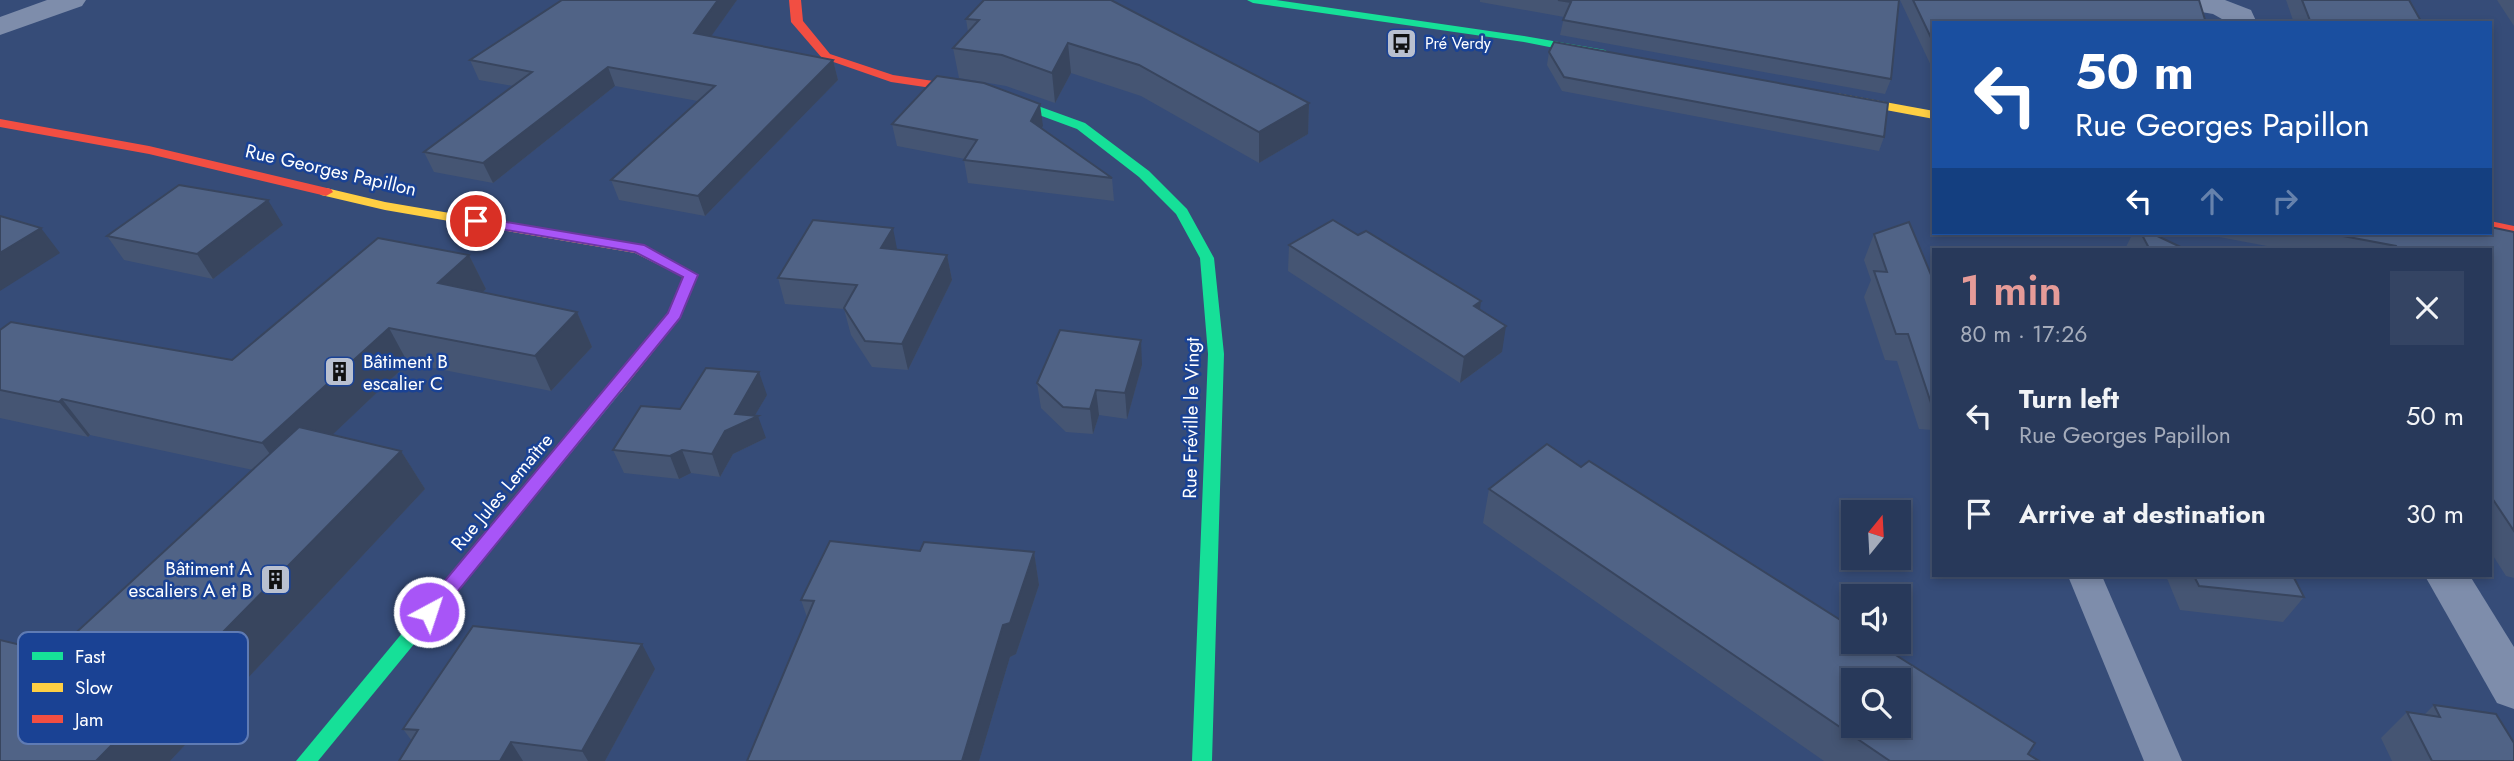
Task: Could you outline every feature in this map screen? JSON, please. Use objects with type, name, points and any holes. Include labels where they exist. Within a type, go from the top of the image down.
[{"type":"street","points":[[0,27],[72,0]]},
{"type":"street","name":"Rue Fréville le Vingt","points":[[795,0],[797,22],[826,56],[891,78],[994,94],[1081,126],[1144,174],[1182,212],[1207,258],[1216,354],[1202,761]]},
{"type":"street","points":[[1252,0],[1510,37],[1620,57]]},
{"type":"street","points":[[2176,0],[2220,7],[2241,16],[2242,21]]},
{"type":"street","points":[[1825,95],[1932,115]]},
{"type":"street","name":"Rue Georges Papillon","points":[[0,123],[149,150],[385,206],[639,248],[691,275]]},
{"type":"street","points":[[2492,225],[2514,230]]},
{"type":"street","name":"Rue Jules Lemaître","points":[[306,761],[675,315],[691,275]]},
{"type":"street","points":[[2448,577],[2514,689]]},
{"type":"lane","points":[[2085,577],[2164,761]]},
{"type":"building","points":[[562,0],[718,0],[694,33],[833,60],[698,196],[611,180],[715,86],[608,67],[483,163],[424,152],[532,72],[470,60]]},
{"type":"building","points":[[984,0],[1111,0],[1309,103],[1259,132],[1139,65],[1068,43],[1052,73],[1002,55],[953,48],[979,20],[966,19]]},
{"type":"building","points":[[1558,0],[1899,0],[1891,79],[1563,20],[1571,2]]},
{"type":"building","points":[[1913,0],[2199,0],[2205,21],[1932,21],[1932,40]]},
{"type":"building","points":[[2302,0],[2409,0],[2421,21],[2310,21]]},
{"type":"building","points":[[1554,42],[1888,103],[1884,137],[1564,77],[1549,52]]},
{"type":"building","points":[[937,76],[984,83],[1040,104],[1031,121],[1112,178],[964,160],[977,140],[892,124]]},
{"type":"building","points":[[179,185],[268,200],[197,254],[107,236]]},
{"type":"building","points":[[0,216],[41,228],[0,253]]},
{"type":"building","points":[[813,220],[893,228],[881,248],[947,255],[902,344],[865,341],[844,308],[857,285],[778,278]]},
{"type":"building","points":[[1333,220],[1358,235],[1366,231],[1481,301],[1474,306],[1506,326],[1464,357],[1289,245]]},
{"type":"building","points":[[1909,222],[1932,277],[1932,403],[1908,334],[1896,334],[1874,271],[1887,272],[1874,234]]},
{"type":"building","points":[[2492,227],[2514,232],[2514,531],[2492,498],[2492,248],[2396,246],[2338,235],[2492,235]]},
{"type":"building","points":[[2142,235],[2155,235],[2183,248],[2149,248]]},
{"type":"building","points":[[378,238],[469,255],[438,283],[577,312],[535,356],[389,328],[262,443],[62,399],[59,402],[0,390],[0,330],[11,322],[232,360]]},
{"type":"building","points":[[1060,330],[1141,340],[1125,393],[1096,390],[1090,409],[1063,407],[1037,383]]},
{"type":"building","points":[[706,368],[759,372],[735,414],[758,416],[725,431],[712,454],[682,450],[670,456],[613,450],[641,406],[680,409]]},
{"type":"building","points":[[299,427],[401,451],[223,632],[77,632]]},
{"type":"building","points":[[1547,444],[1581,467],[1589,461],[1841,620],[1841,654],[1894,654],[2035,743],[2028,754],[2039,761],[1890,761],[1856,738],[1911,738],[1911,668],[1841,668],[1841,728],[1489,489]]},
{"type":"building","points":[[830,541],[920,551],[924,542],[1034,552],[1010,623],[1003,625],[962,761],[747,761],[814,601],[801,600]]},
{"type":"building","points":[[2194,577],[2294,577],[2304,597],[2199,586]]},
{"type":"building","points":[[473,626],[642,644],[582,751],[511,742],[500,761],[399,761],[418,730],[403,729]]},
{"type":"building","points":[[0,640],[18,644],[18,744],[113,744],[96,761],[0,761]]},
{"type":"building","points":[[2434,705],[2496,714],[2514,743],[2514,761],[2432,761],[2407,712],[2440,717]]},
{"type":"traffic: fast","points":[[1253,0],[1524,39],[1605,54]]},
{"type":"traffic: fast","points":[[1008,99],[1081,126],[1144,174],[1182,212],[1207,258],[1216,354],[1202,761]]},
{"type":"traffic: fast","points":[[306,761],[615,388]]},
{"type":"traffic: slow","points":[[1836,97],[1932,115]]},
{"type":"traffic: slow","points":[[326,192],[385,206],[639,249],[691,275],[675,315],[615,388]]},
{"type":"traffic: jam","points":[[795,0],[797,22],[826,56],[891,78],[994,94],[1008,99]]},
{"type":"traffic: jam","points":[[0,123],[149,150],[326,192]]},
{"type":"traffic: jam","points":[[2492,225],[2514,230]]},
{"type":"place","name":"Pré Verdy","points":[[1402,43]]},
{"type":"place","name":"Bâtiment B escalier C","points":[[340,372]]},
{"type":"place","name":"Bâtiment A escaliers A et B","points":[[275,579]]},
{"type":"route","points":[[429,612],[675,315],[691,275],[639,248],[476,221]]}]
